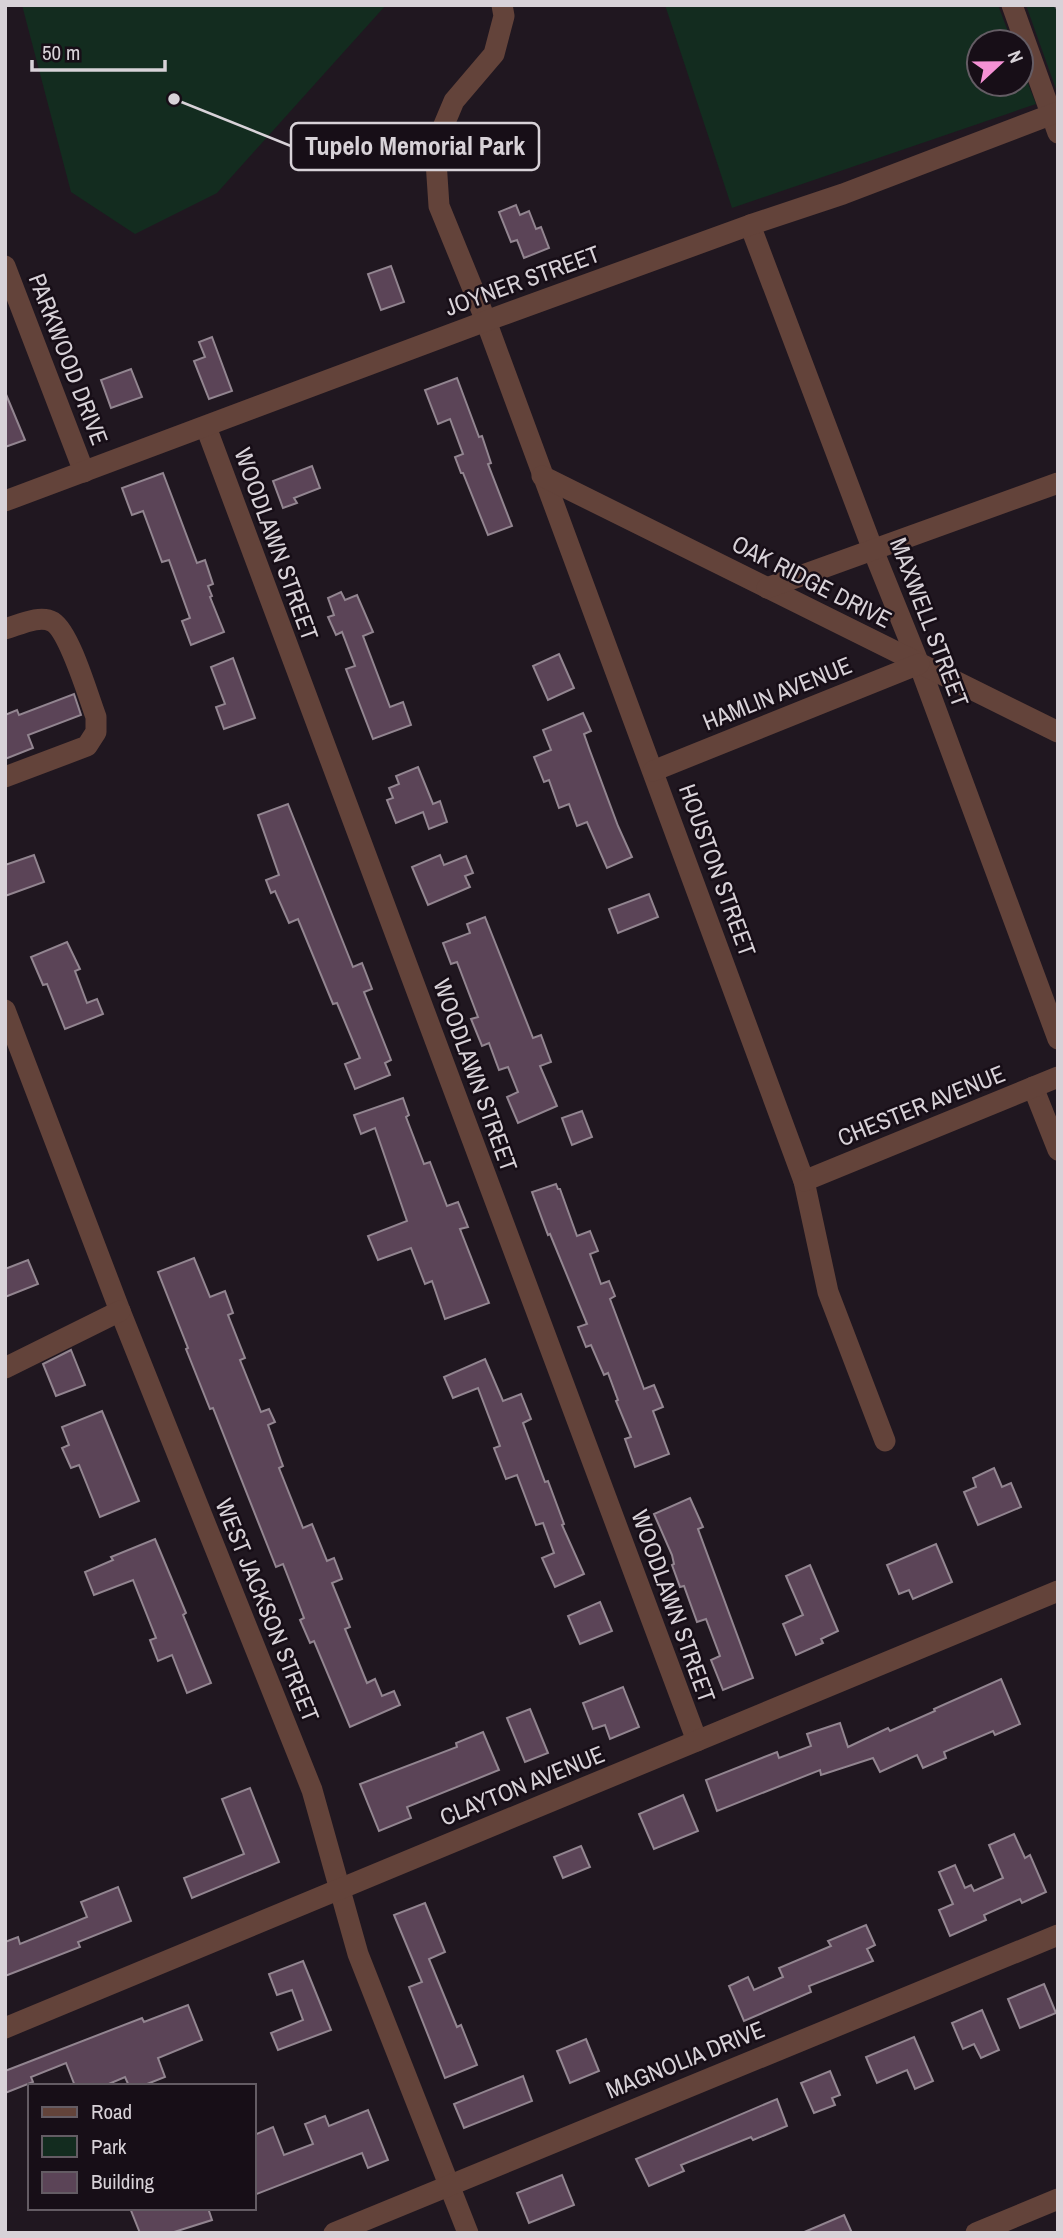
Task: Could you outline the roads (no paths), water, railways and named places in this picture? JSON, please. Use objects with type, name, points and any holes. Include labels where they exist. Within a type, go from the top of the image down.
[{"type":"street","name":"HOUSTON STREET","points":[[502,5],[504,16],[494,54],[454,101],[435,146],[439,206],[486,321],[804,1181],[828,1293],[885,1441]]},
{"type":"street","points":[[1012,5],[1055,120]]},
{"type":"street","name":"JOYNER STREET","points":[[5,501],[750,225],[1055,120]]},
{"type":"street","name":"MAXWELL STREET","points":[[750,225],[919,664],[1058,1039]]},
{"type":"street","name":"PARKWOOD DRIVE","points":[[5,266],[85,472]]},
{"type":"street","name":"WOODLAWN STREET","points":[[206,427],[697,1741]]},
{"type":"street","name":"OAK RIDGE DRIVE","points":[[542,476],[1058,732]]},
{"type":"street","points":[[767,588],[1058,484]]},
{"type":"street","points":[[5,629],[39,619],[52,621],[65,635],[96,717],[96,732],[87,746],[5,777]]},
{"type":"street","name":"HAMLIN AVENUE","points":[[653,771],[919,664]]},
{"type":"street","name":"WEST JACKSON STREET","points":[[5,1010],[120,1311],[312,1790],[358,1954],[468,2233]]},
{"type":"street","name":"CHESTER AVENUE","points":[[804,1181],[1058,1077]]},
{"type":"street","points":[[1033,1087],[1058,1150]]},
{"type":"street","points":[[5,1368],[120,1311]]},
{"type":"street","name":"CLAYTON AVENUE","points":[[5,2028],[1058,1591]]},
{"type":"street","name":"MAGNOLIA DRIVE","points":[[334,2233],[1058,1935]]},
{"type":"street","points":[[976,2233],[1058,2199]]},
{"type":"place","name":"Tupelo Memorial Park","points":[[174,99]]}]
